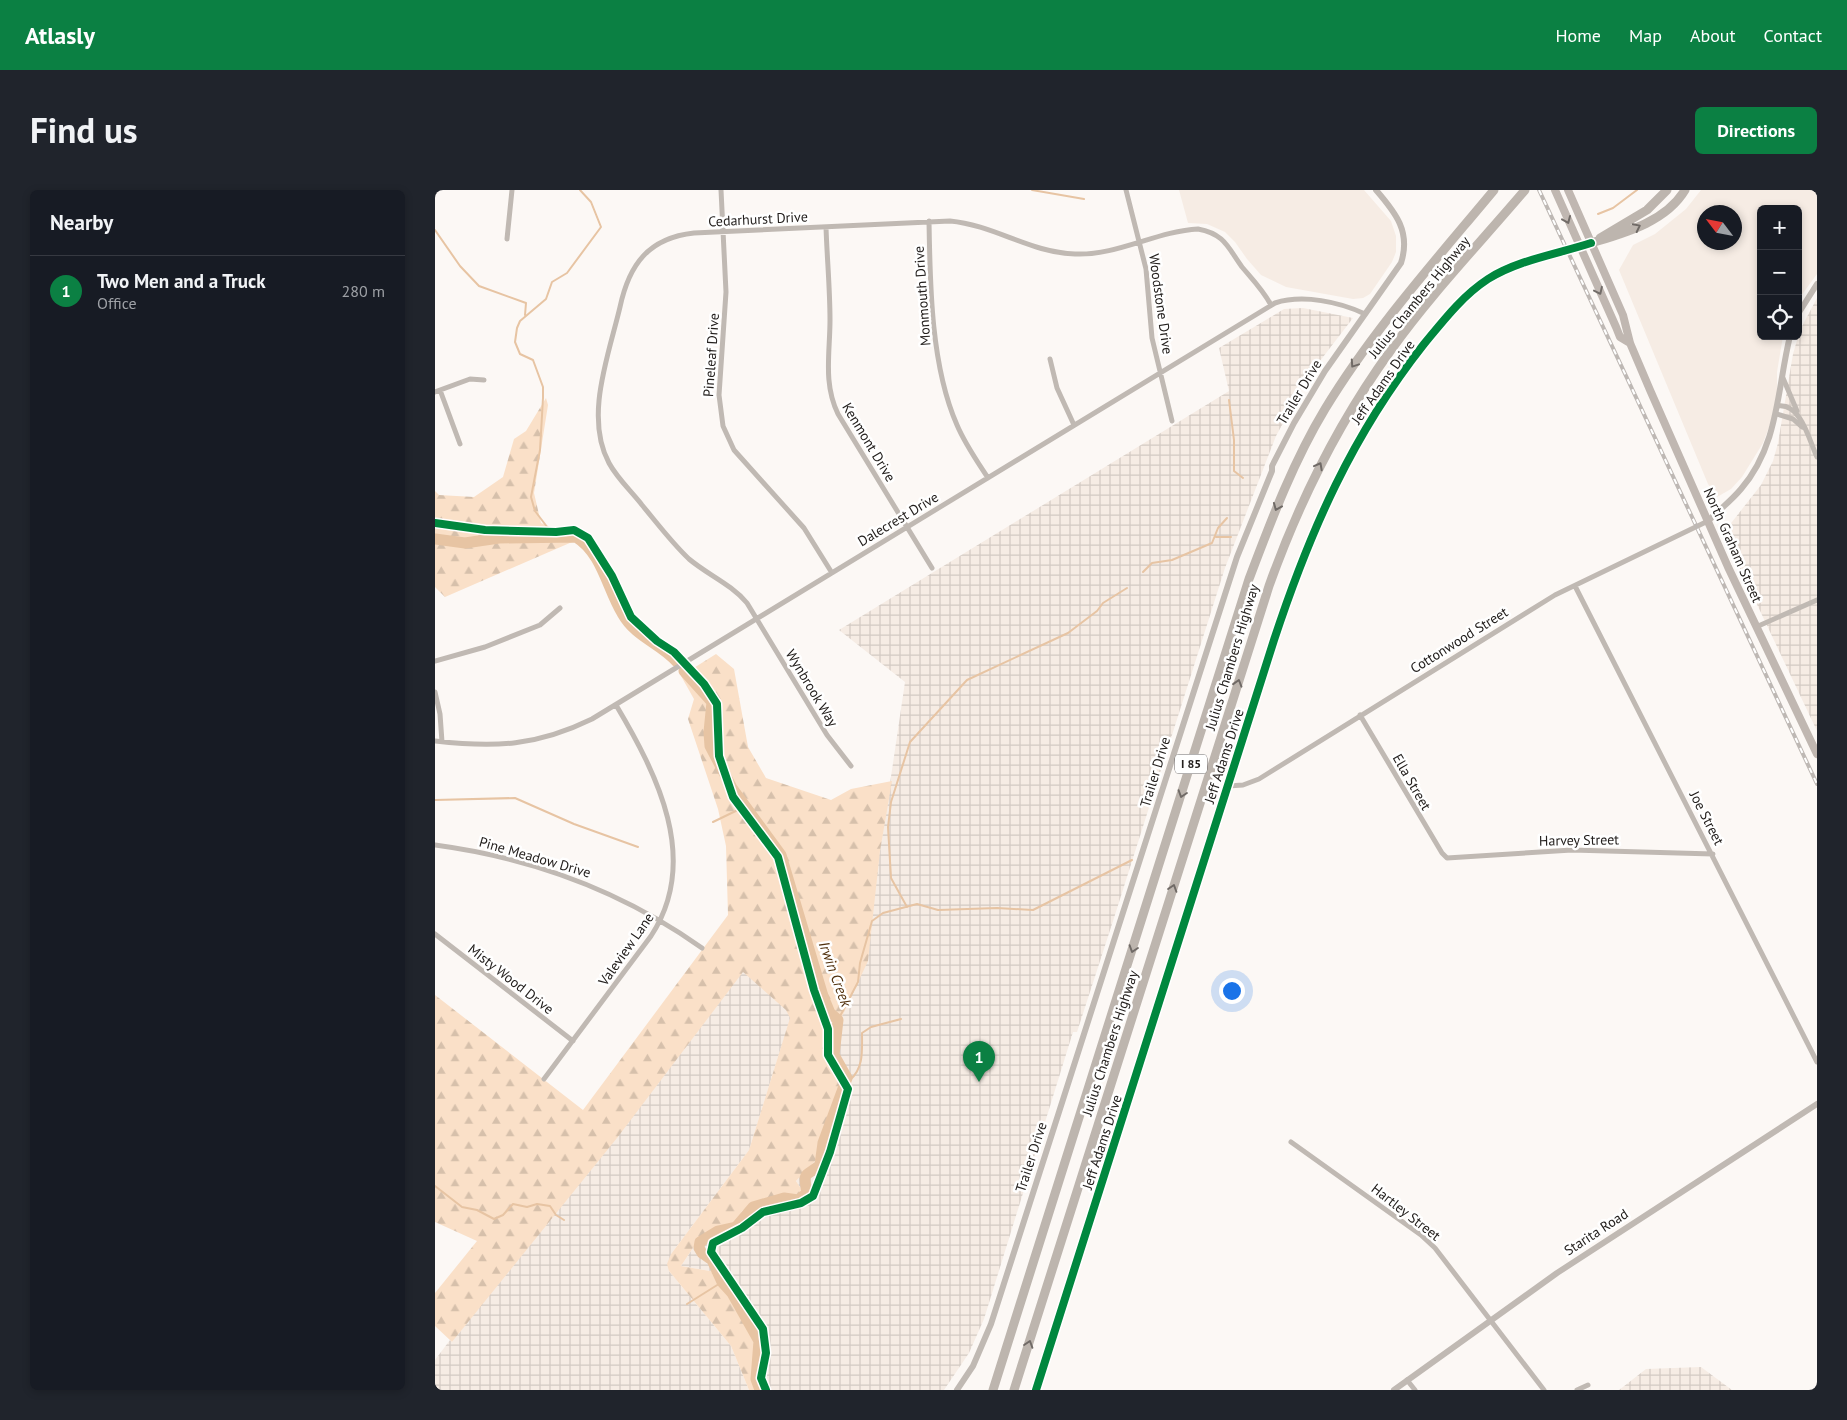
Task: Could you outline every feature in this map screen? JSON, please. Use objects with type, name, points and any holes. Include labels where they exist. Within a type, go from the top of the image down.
[{"type":"highway","name":"Julius Chambers Highway","points":[[993,1390],[1249,579],[1273,516],[1315,427],[1361,354],[1392,312],[1495,190]]},
{"type":"highway","name":"Julius Chambers Highway","points":[[1014,1390],[1269,586],[1290,529],[1325,455],[1391,350],[1527,190]]},
{"type":"highway","points":[[1591,243],[1647,210],[1667,190]]},
{"type":"highway","points":[[1591,243],[1627,232],[1649,221],[1675,203],[1685,190]]},
{"type":"main road","name":"North Graham Street","points":[[1568,190],[1623,315],[1630,343],[1708,522],[1817,754]]},
{"type":"main road","name":"North Graham Street","points":[[1555,191],[1620,337],[1630,343]]},
{"type":"street","points":[[507,239],[512,190]]},
{"type":"street","name":"Pineleaf Drive","points":[[721,190],[726,311],[719,401],[723,426],[734,450],[795,516],[832,573]]},
{"type":"street","name":"Woodstone Drive","points":[[1127,190],[1148,281],[1152,338],[1172,421]]},
{"type":"street","name":"Trailer Drive","points":[[957,1390],[973,1366],[991,1324],[1237,557],[1272,472],[1272,466],[1294,423],[1325,371],[1396,272],[1405,249],[1403,229],[1398,216],[1376,190]]},
{"type":"street","name":"Cedarhurst Drive","points":[[757,619],[747,602],[736,592],[705,571],[679,549],[621,479],[603,450],[598,426],[601,391],[622,294],[635,265],[647,252],[671,238],[685,234],[950,221],[979,225],[1040,248],[1067,254],[1091,254],[1190,230],[1205,230],[1215,234],[1229,246],[1243,268],[1259,285],[1271,305]]},
{"type":"street","name":"Monmouth Drive","points":[[929,222],[933,322],[942,369],[956,424],[988,478]]},
{"type":"street","name":"Kenmont Drive","points":[[826,226],[830,321],[827,367],[830,395],[838,414],[932,568]]},
{"type":"street","name":"Jeff Adams Drive","points":[[1036,1390],[1303,557],[1343,467],[1383,401],[1433,333],[1475,288],[1511,267],[1591,243]]},
{"type":"street","points":[[1802,308],[1817,284]]},
{"type":"street","name":"Dalecrest Drive","points":[[435,741],[492,746],[532,742],[574,728],[616,705],[1271,305],[1283,300],[1303,299],[1343,306],[1365,314]]},
{"type":"street","points":[[1708,522],[1732,499],[1751,476],[1765,447],[1778,410],[1789,340]]},
{"type":"street","points":[[1050,359],[1057,388],[1074,425]]},
{"type":"street","points":[[1783,378],[1817,457]]},
{"type":"street","points":[[461,444],[437,391],[470,379],[484,380]]},
{"type":"street","points":[[1778,410],[1793,408],[1800,418]]},
{"type":"street","points":[[1778,410],[1793,419],[1804,429]]},
{"type":"street","name":"Cottonwood Street","points":[[1229,786],[1243,786],[1259,779],[1555,594],[1708,522]]},
{"type":"street","name":"Joe Street","points":[[1575,586],[1713,854],[1817,1062]]},
{"type":"street","points":[[1756,627],[1817,600]]},
{"type":"street","points":[[435,661],[492,644],[540,625],[560,608]]},
{"type":"street","name":"Wynbrook Way","points":[[757,619],[827,735],[851,766]]},
{"type":"street","points":[[435,692],[441,714],[442,742]]},
{"type":"street","name":"Valeview Lane","points":[[544,1079],[661,920],[669,899],[674,873],[672,836],[647,761],[616,705]]},
{"type":"street","name":"Ella Street","points":[[1360,715],[1442,854],[1447,858]]},
{"type":"street","name":"Pine Meadow Drive","points":[[435,845],[491,855],[568,876],[603,890],[661,920],[701,948]]},
{"type":"street","name":"Harvey Street","points":[[1447,858],[1572,850],[1713,854]]},
{"type":"street","name":"Misty Wood Drive","points":[[435,934],[573,1041]]},
{"type":"street","name":"Starita Road","points":[[1394,1390],[1578,1259],[1817,1104]]},
{"type":"street","name":"Hartley Street","points":[[1291,1142],[1421,1235],[1447,1261],[1544,1390]]},
{"type":"street","points":[[1407,1380],[1415,1390]]},
{"type":"street","points":[[1577,1390],[1588,1385]]},
{"type":"shaded area","points":[[1179,190],[1364,190],[1391,221],[1396,236],[1396,252],[1392,262],[1370,294],[1363,298],[1353,299],[1286,287],[1261,275],[1225,232],[1207,224],[1188,223]]},
{"type":"shaded area","points":[[1701,190],[1817,190],[1817,274],[1802,295],[1802,205],[1757,205],[1757,340],[1782,340],[1777,372],[1777,393],[1771,422],[1763,443],[1742,477],[1731,489],[1717,497],[1708,484],[1619,270],[1633,245],[1655,234],[1686,209]]},
{"type":"shaded area","points":[[1817,298],[1817,731],[1727,541],[1728,527],[1761,485],[1773,461],[1778,443],[1793,354],[1797,340],[1802,340],[1802,326]]},
{"type":"shaded area","points":[[1303,308],[1353,318],[1310,374],[1276,436],[1225,568],[1077,1032],[1073,1032],[984,1319],[969,1353],[944,1390],[760,1390],[757,1381],[760,1349],[748,1319],[722,1286],[716,1272],[681,1266],[699,1239],[734,1228],[742,1211],[756,1203],[804,1193],[796,1181],[817,1158],[840,1088],[831,1051],[830,1017],[839,1023],[880,851],[905,682],[839,630],[1229,391],[1219,348],[1284,309]]},
{"type":"shaded area","points":[[761,948],[800,987],[749,1150],[671,1254],[669,1271],[731,1346],[749,1390],[435,1390],[435,1360],[450,1340],[452,1342]]},
{"type":"shaded area","points":[[1701,1367],[1732,1390],[1619,1390],[1646,1369]]},
{"type":"green space","points":[[546,398],[548,405],[534,493],[541,523],[579,539],[445,597],[435,587],[435,491],[439,495],[474,497],[503,477],[514,439],[526,431]]},
{"type":"green space","points":[[716,654],[734,669],[748,747],[766,778],[831,800],[851,789],[892,781],[880,851],[868,961],[839,1023],[830,1017],[831,1051],[840,1088],[817,1159],[796,1181],[804,1193],[756,1203],[742,1211],[734,1228],[699,1239],[681,1266],[716,1272],[745,1317],[759,1347],[760,1390],[749,1390],[731,1346],[669,1271],[667,1264],[671,1254],[749,1150],[790,1018],[786,1010],[743,972],[617,1138],[452,1342],[435,1326],[435,1293],[477,1241],[435,1222],[435,995],[583,1110],[728,915],[726,846],[718,809],[688,719],[694,699],[681,676]]},
{"type":"waterway","points":[[554,536],[535,511],[531,497],[540,450],[543,387],[533,360],[520,354],[515,342],[520,321],[546,299],[552,282],[567,273],[601,227],[591,202],[580,190]]},
{"type":"waterway","points":[[1032,190],[1084,199]]},
{"type":"waterway","points":[[1598,214],[1613,208],[1637,190]]},
{"type":"waterway","points":[[435,230],[460,266],[479,286],[526,303],[525,315]]},
{"type":"waterway","points":[[1229,400],[1234,440],[1234,471],[1243,478]]},
{"type":"waterway","points":[[1143,572],[1152,563],[1172,560],[1212,543],[1218,528],[1227,518]]},
{"type":"waterway","name":"Irwin Creek","points":[[435,539],[465,543],[499,538],[576,537],[585,544],[598,561],[617,603],[628,621],[641,634],[663,649],[677,662]]},
{"type":"waterway","points":[[1216,537],[1231,537]]},
{"type":"waterway","points":[[907,907],[891,878],[888,827],[891,802],[910,742],[967,680],[1068,633],[1097,611],[1103,603],[1127,588]]},
{"type":"waterway","name":"Irwin Creek","points":[[684,671],[712,702],[709,732],[710,746],[732,788],[781,855],[823,996],[830,1013],[838,1020],[834,1055],[847,1078],[823,1143],[820,1165],[805,1178],[807,1193],[798,1200],[784,1198],[753,1207],[736,1227],[718,1231],[700,1242],[699,1248],[702,1253],[712,1260],[722,1282],[732,1293],[759,1341],[756,1379],[760,1390]]},
{"type":"waterway","points":[[435,800],[515,798],[574,824],[638,847]]},
{"type":"waterway","points":[[713,822],[746,806]]},
{"type":"waterway","points":[[838,1020],[858,982],[860,963],[872,921],[883,913],[917,904],[938,910],[997,908],[1033,910],[1132,860]]},
{"type":"waterway","points":[[847,1078],[850,1080],[858,1070],[862,1052],[862,1033],[871,1027],[901,1019]]},
{"type":"waterway","points":[[435,1186],[462,1207],[477,1210],[494,1219],[503,1215],[513,1204],[527,1207],[537,1204],[550,1206],[556,1215],[564,1220]]},
{"type":"waterway","points":[[687,1304],[722,1282]]},
{"type":"railway","points":[[1539,190],[1817,784]]},
{"type":"cycle path","points":[[1036,1390],[1274,640],[1318,522],[1335,485],[1375,413],[1398,378],[1461,301],[1488,279],[1500,272],[1538,258],[1591,243]]},
{"type":"cycle path","points":[[435,523],[485,530],[556,532],[574,530],[588,538],[612,576],[631,617],[657,641],[674,652],[704,684],[717,704],[719,756],[733,797],[778,857],[814,990],[828,1029],[828,1055],[848,1089],[830,1152],[813,1196],[801,1203],[763,1212],[742,1228],[713,1243],[711,1252],[763,1329],[766,1353],[761,1378],[766,1390]]},
{"type":"place","name":"Two Men and a Truck","points":[[979,1082]]}]
